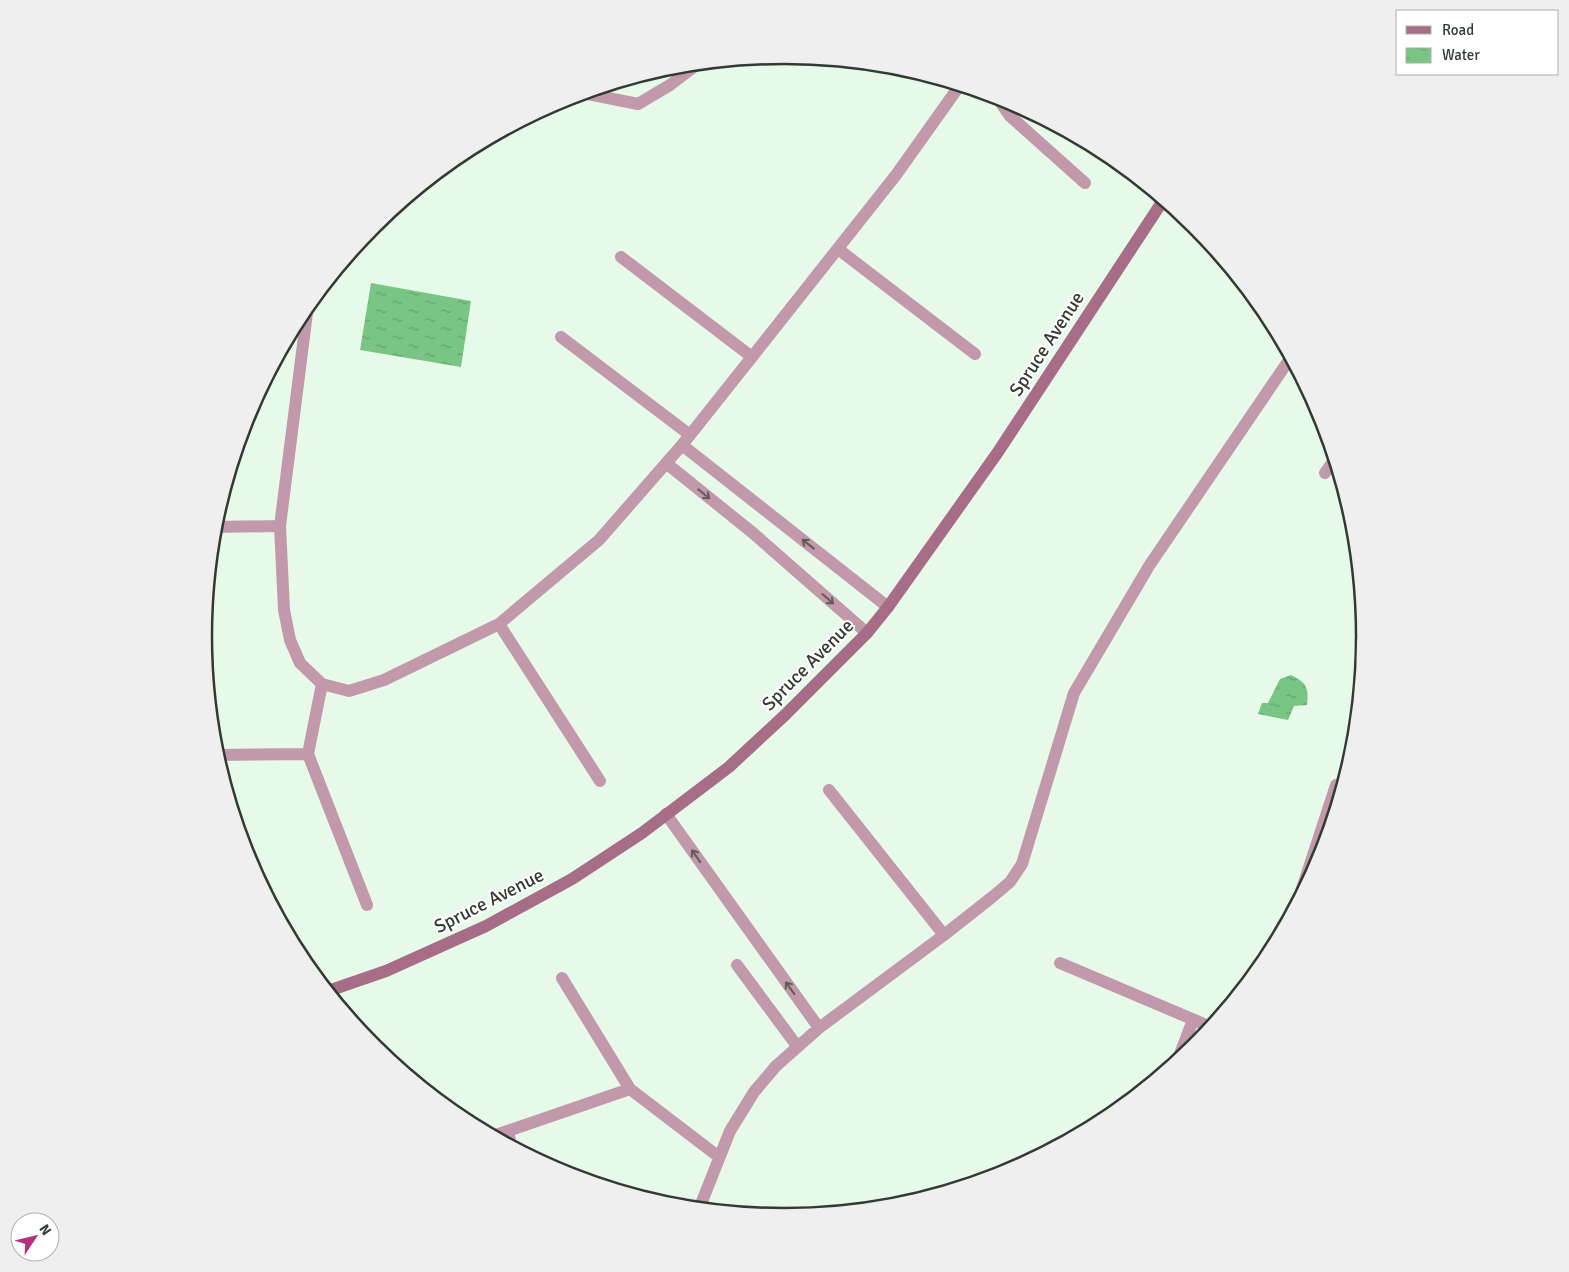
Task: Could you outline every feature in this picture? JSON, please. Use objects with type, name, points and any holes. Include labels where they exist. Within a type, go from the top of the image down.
[{"type":"street","name":"Spruce Avenue","points":[[335,989],[386,972],[486,926],[572,878],[642,833],[729,767],[785,715],[867,633],[888,607],[998,452],[1161,205]]},
{"type":"lane","points":[[597,96],[638,104],[686,73]]},
{"type":"lane","points":[[306,323],[280,526],[284,610],[290,640],[300,663],[322,684],[349,691],[384,680],[499,624],[599,540],[686,440],[838,249],[896,175],[956,90]]},
{"type":"lane","points":[[1004,107],[1010,116],[1085,183]]},
{"type":"lane","points":[[838,249],[975,354]]},
{"type":"lane","points":[[621,258],[752,357]]},
{"type":"lane","points":[[561,337],[888,607]]},
{"type":"lane","points":[[702,1202],[730,1132],[754,1092],[776,1066],[819,1028],[944,936],[1010,882],[1022,864],[1074,693],[1149,566],[1287,363]]},
{"type":"lane","points":[[666,463],[753,533],[867,633]]},
{"type":"lane","points":[[1325,473],[1330,465]]},
{"type":"lane","points":[[223,526],[280,526]]},
{"type":"lane","points":[[499,624],[600,781]]},
{"type":"lane","points":[[322,684],[308,754],[366,905]]},
{"type":"lane","points":[[225,755],[308,754]]},
{"type":"lane","points":[[1314,854],[1337,785]]},
{"type":"lane","points":[[829,790],[944,936]]},
{"type":"lane","points":[[666,814],[819,1028]]},
{"type":"lane","points":[[1060,963],[1204,1024]]},
{"type":"lane","points":[[737,965],[797,1046]]},
{"type":"lane","points":[[562,978],[630,1089],[719,1157]]},
{"type":"lane","points":[[1183,1047],[1193,1020]]},
{"type":"lane","points":[[501,1133],[630,1089]]},
{"type":"lane","points":[[508,1131],[509,1138]]},
{"type":"water","points":[[371,283],[471,301],[461,367],[360,350]]},
{"type":"water","points":[[1291,675],[1301,681],[1306,687],[1308,694],[1307,705],[1294,706],[1288,720],[1258,714],[1262,703],[1268,703],[1280,679]]}]
